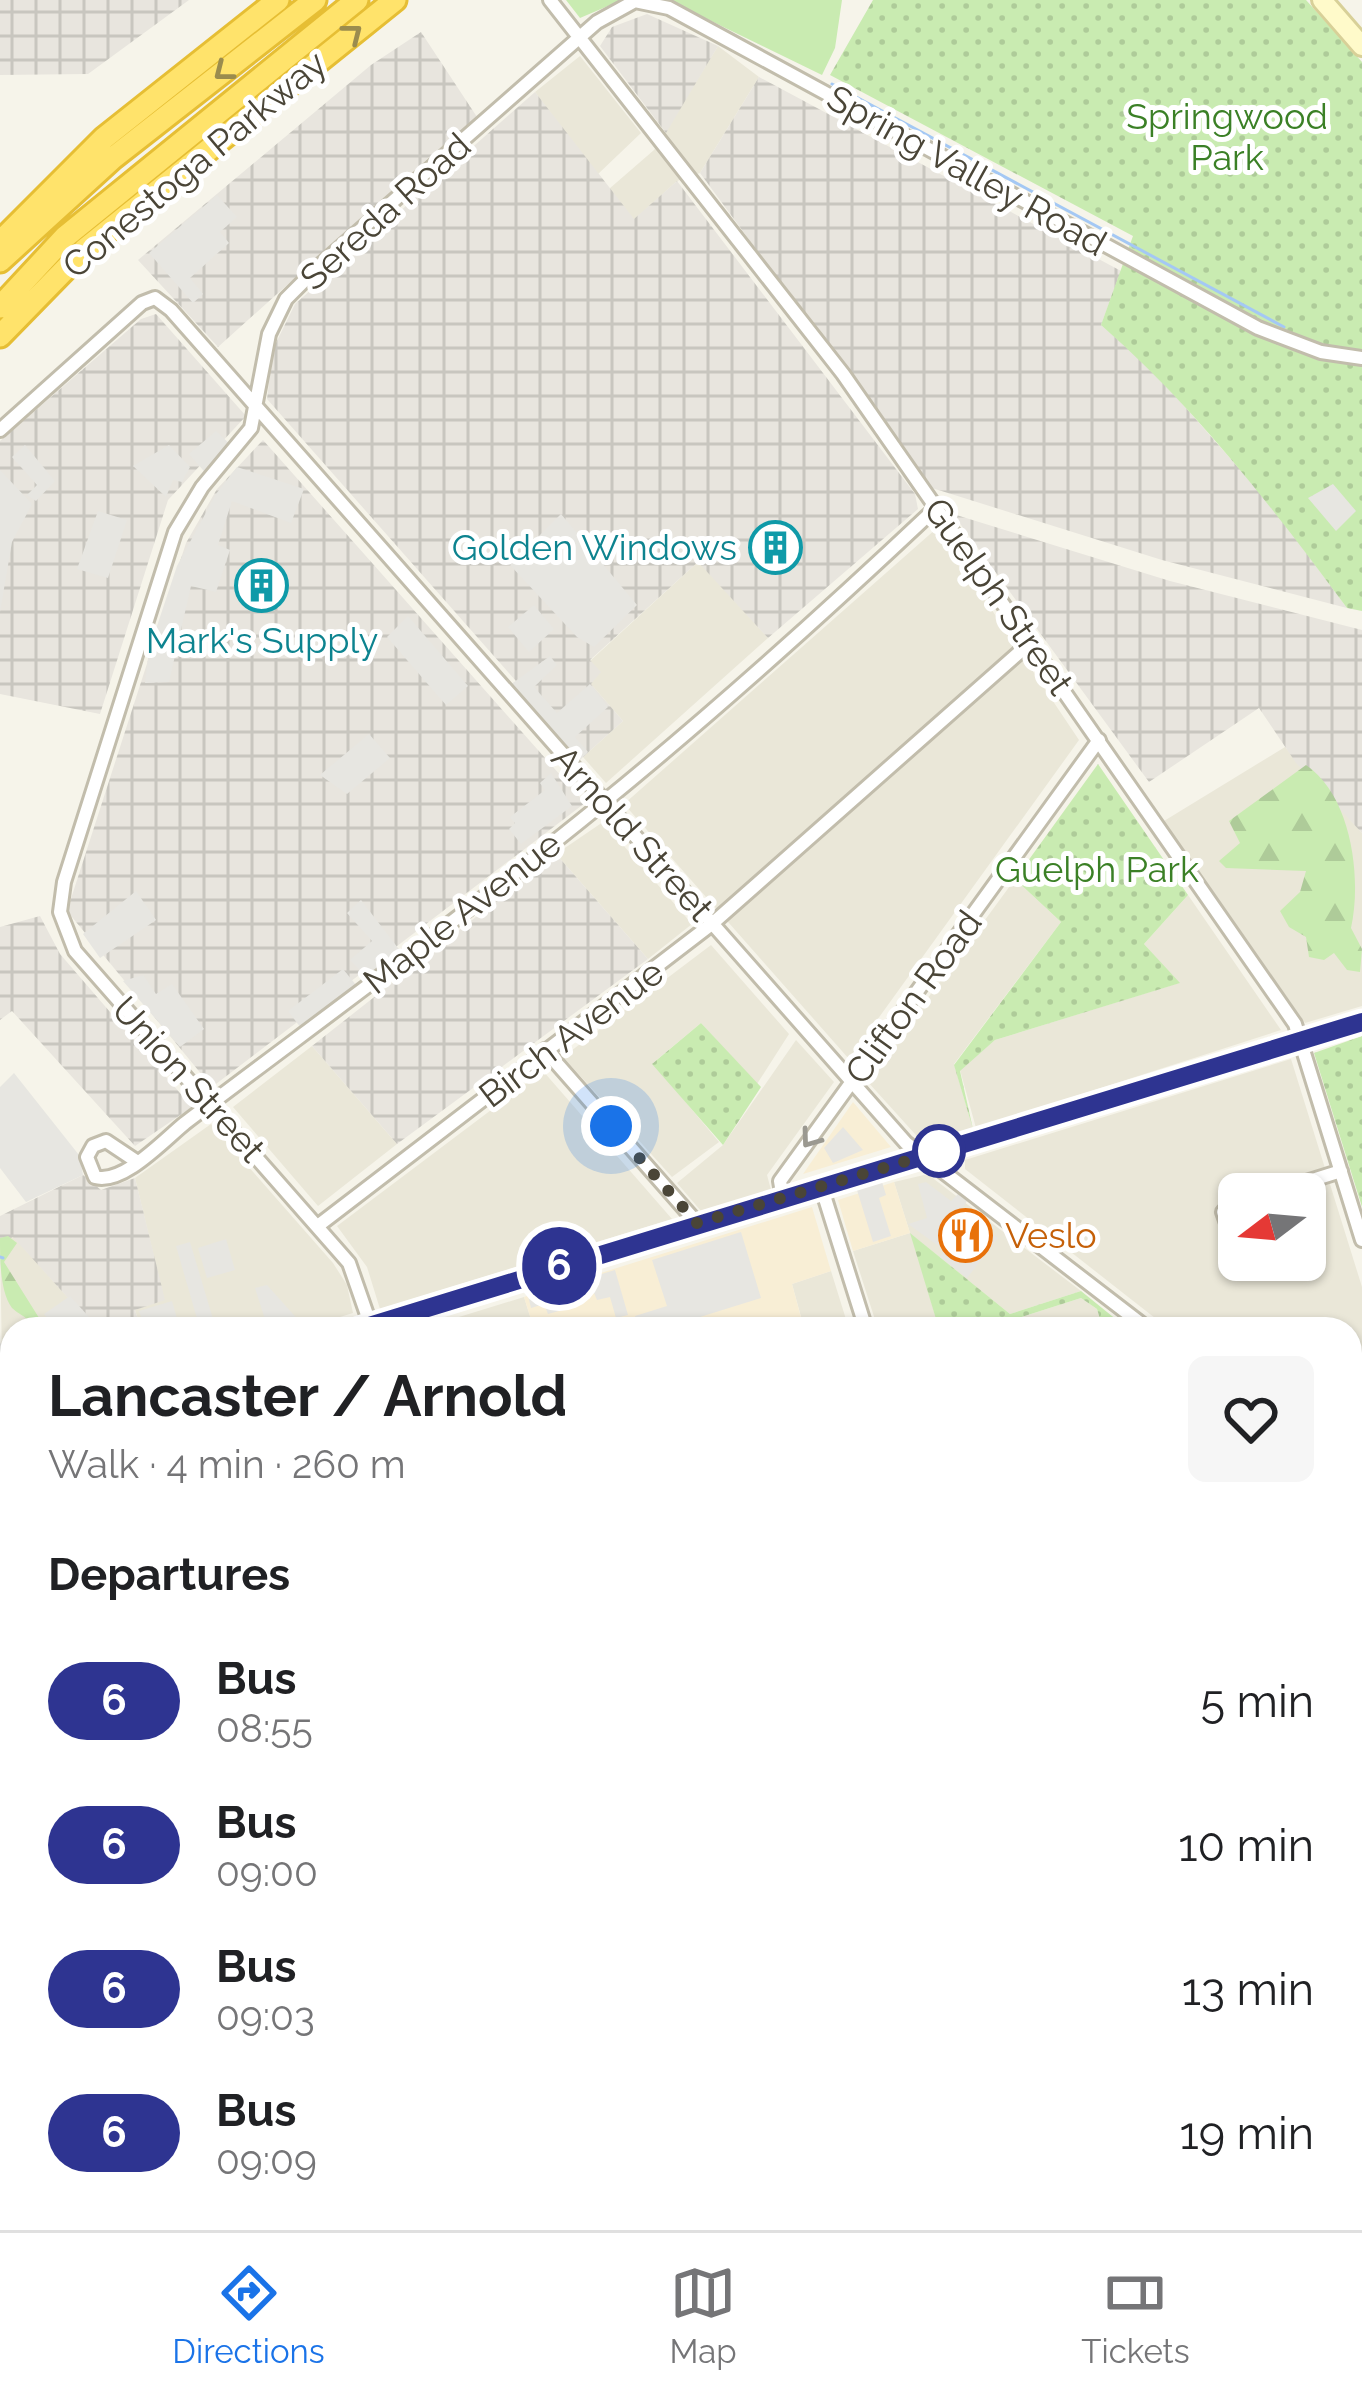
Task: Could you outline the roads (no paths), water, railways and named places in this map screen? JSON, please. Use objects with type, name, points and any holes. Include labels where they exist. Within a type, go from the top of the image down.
[{"type":"highway","name":"Conestoga Parkway","points":[[0,242],[104,138],[278,0]]},
{"type":"highway","name":"Conestoga Parkway","points":[[0,261],[113,158],[315,0]]},
{"type":"highway","name":"Conestoga Parkway","points":[[0,307],[65,237],[357,0]]},
{"type":"highway","name":"Conestoga Parkway","points":[[0,336],[84,250],[395,0]]},
{"type":"main road","points":[[1322,0],[1362,46]]},
{"type":"main road","points":[[402,1317],[1362,1022]]},
{"type":"street","name":"Guelph Street","points":[[550,0],[843,374],[1099,740],[1300,1040],[1362,1240]]},
{"type":"street","name":"Spring Valley Road","points":[[580,38],[618,8],[635,2],[669,8],[1258,328],[1321,352],[1362,358]]},
{"type":"street","name":"Sereda Road","points":[[85,815],[176,532],[202,488],[251,428],[268,334],[286,299],[580,38]]},
{"type":"street","name":"Arnold Street","points":[[0,430],[86,350],[155,298],[254,403],[851,1082],[924,1156],[1132,1317]]},
{"type":"street","name":"Maple Avenue","points":[[136,1161],[605,801],[938,506]]},
{"type":"street","name":"Birch Avenue","points":[[319,1225],[713,923],[1031,642]]},
{"type":"street","name":"Clifton Road","points":[[783,1199],[780,1180],[1099,740]]},
{"type":"street","name":"Union Street","points":[[85,815],[64,882],[64,933],[319,1225],[357,1278],[365,1317]]},
{"type":"street","points":[[545,1050],[697,1223]]},
{"type":"street","points":[[1326,1176],[1341,1171]]},
{"type":"street","points":[[822,1189],[862,1317]]},
{"type":"waterway","points":[[832,84],[1284,327]]},
{"type":"place","name":"Golden Windows","points":[[776,547]]},
{"type":"place","name":"Mark's Supply","points":[[262,585]]},
{"type":"place","name":"Veslo","points":[[966,1235]]},
{"type":"park label","name":"Springwood Park","points":[[1227,136]]},
{"type":"park label","name":"Guelph Park","points":[[1097,869]]}]
